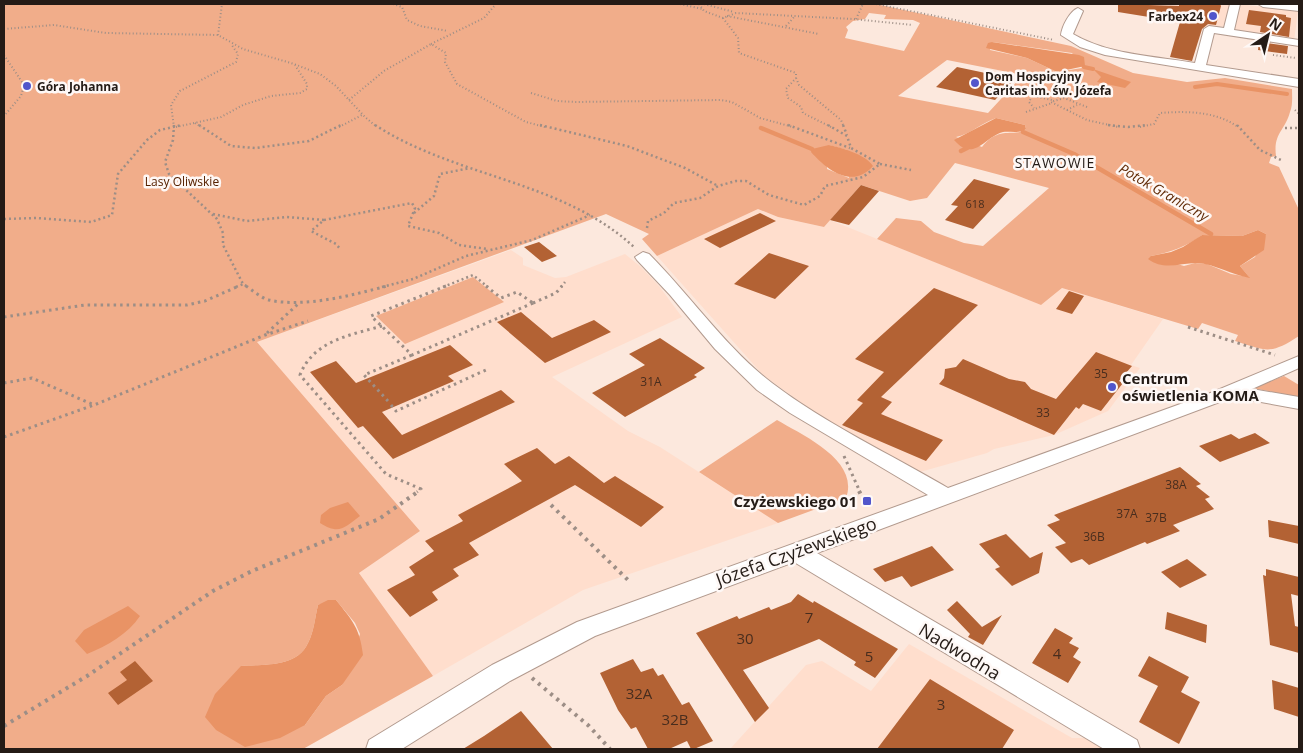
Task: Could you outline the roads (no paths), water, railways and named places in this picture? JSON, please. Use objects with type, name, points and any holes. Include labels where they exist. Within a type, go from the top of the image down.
[{"type":"street","points":[[1228,32],[1235,4]]},
{"type":"street","points":[[1263,4],[1299,8]]},
{"type":"street","points":[[1078,11],[1066,34],[1099,51],[1299,83]]},
{"type":"street","points":[[1201,63],[1209,29],[1299,43]]},
{"type":"street","points":[[643,257],[676,291],[742,367],[764,386],[833,431],[946,496]]},
{"type":"street","name":"Józefa Czyżewskiego","points":[[379,749],[500,673],[553,644],[625,614],[1231,391],[1299,361]]},
{"type":"street","points":[[1231,391],[1299,403]]},
{"type":"street","name":"Nadwodna","points":[[795,551],[917,626],[1127,749]]},
{"type":"waterway","points":[[1084,67],[1093,69]]},
{"type":"waterway","points":[[1195,87],[1217,84],[1287,94]]},
{"type":"waterway","name":"Potok Graniczny","points":[[761,128],[812,149]]},
{"type":"waterway","name":"Potok Graniczny","points":[[1023,132],[1074,154],[1211,234]]},
{"type":"waterway","name":"Potok Graniczny","points":[[961,151],[967,148]]},
{"type":"place","name":"Farbex24","points":[[1213,16]]},
{"type":"place","name":"Dom Hospicyjny Caritas im. św. Józefa","points":[[975,83]]},
{"type":"place","name":"Góra Johanna","points":[[27,86]]},
{"type":"place","name":"Centrum oświetlenia KOMA","points":[[1112,387]]},
{"type":"place","name":"Czyżewskiego 01","points":[[867,501]]},
{"type":"district","name":"STAWOWIE","points":[[1055,162]]},
{"type":"park label","name":"Lasy Oliwskie","points":[[182,181]]}]
